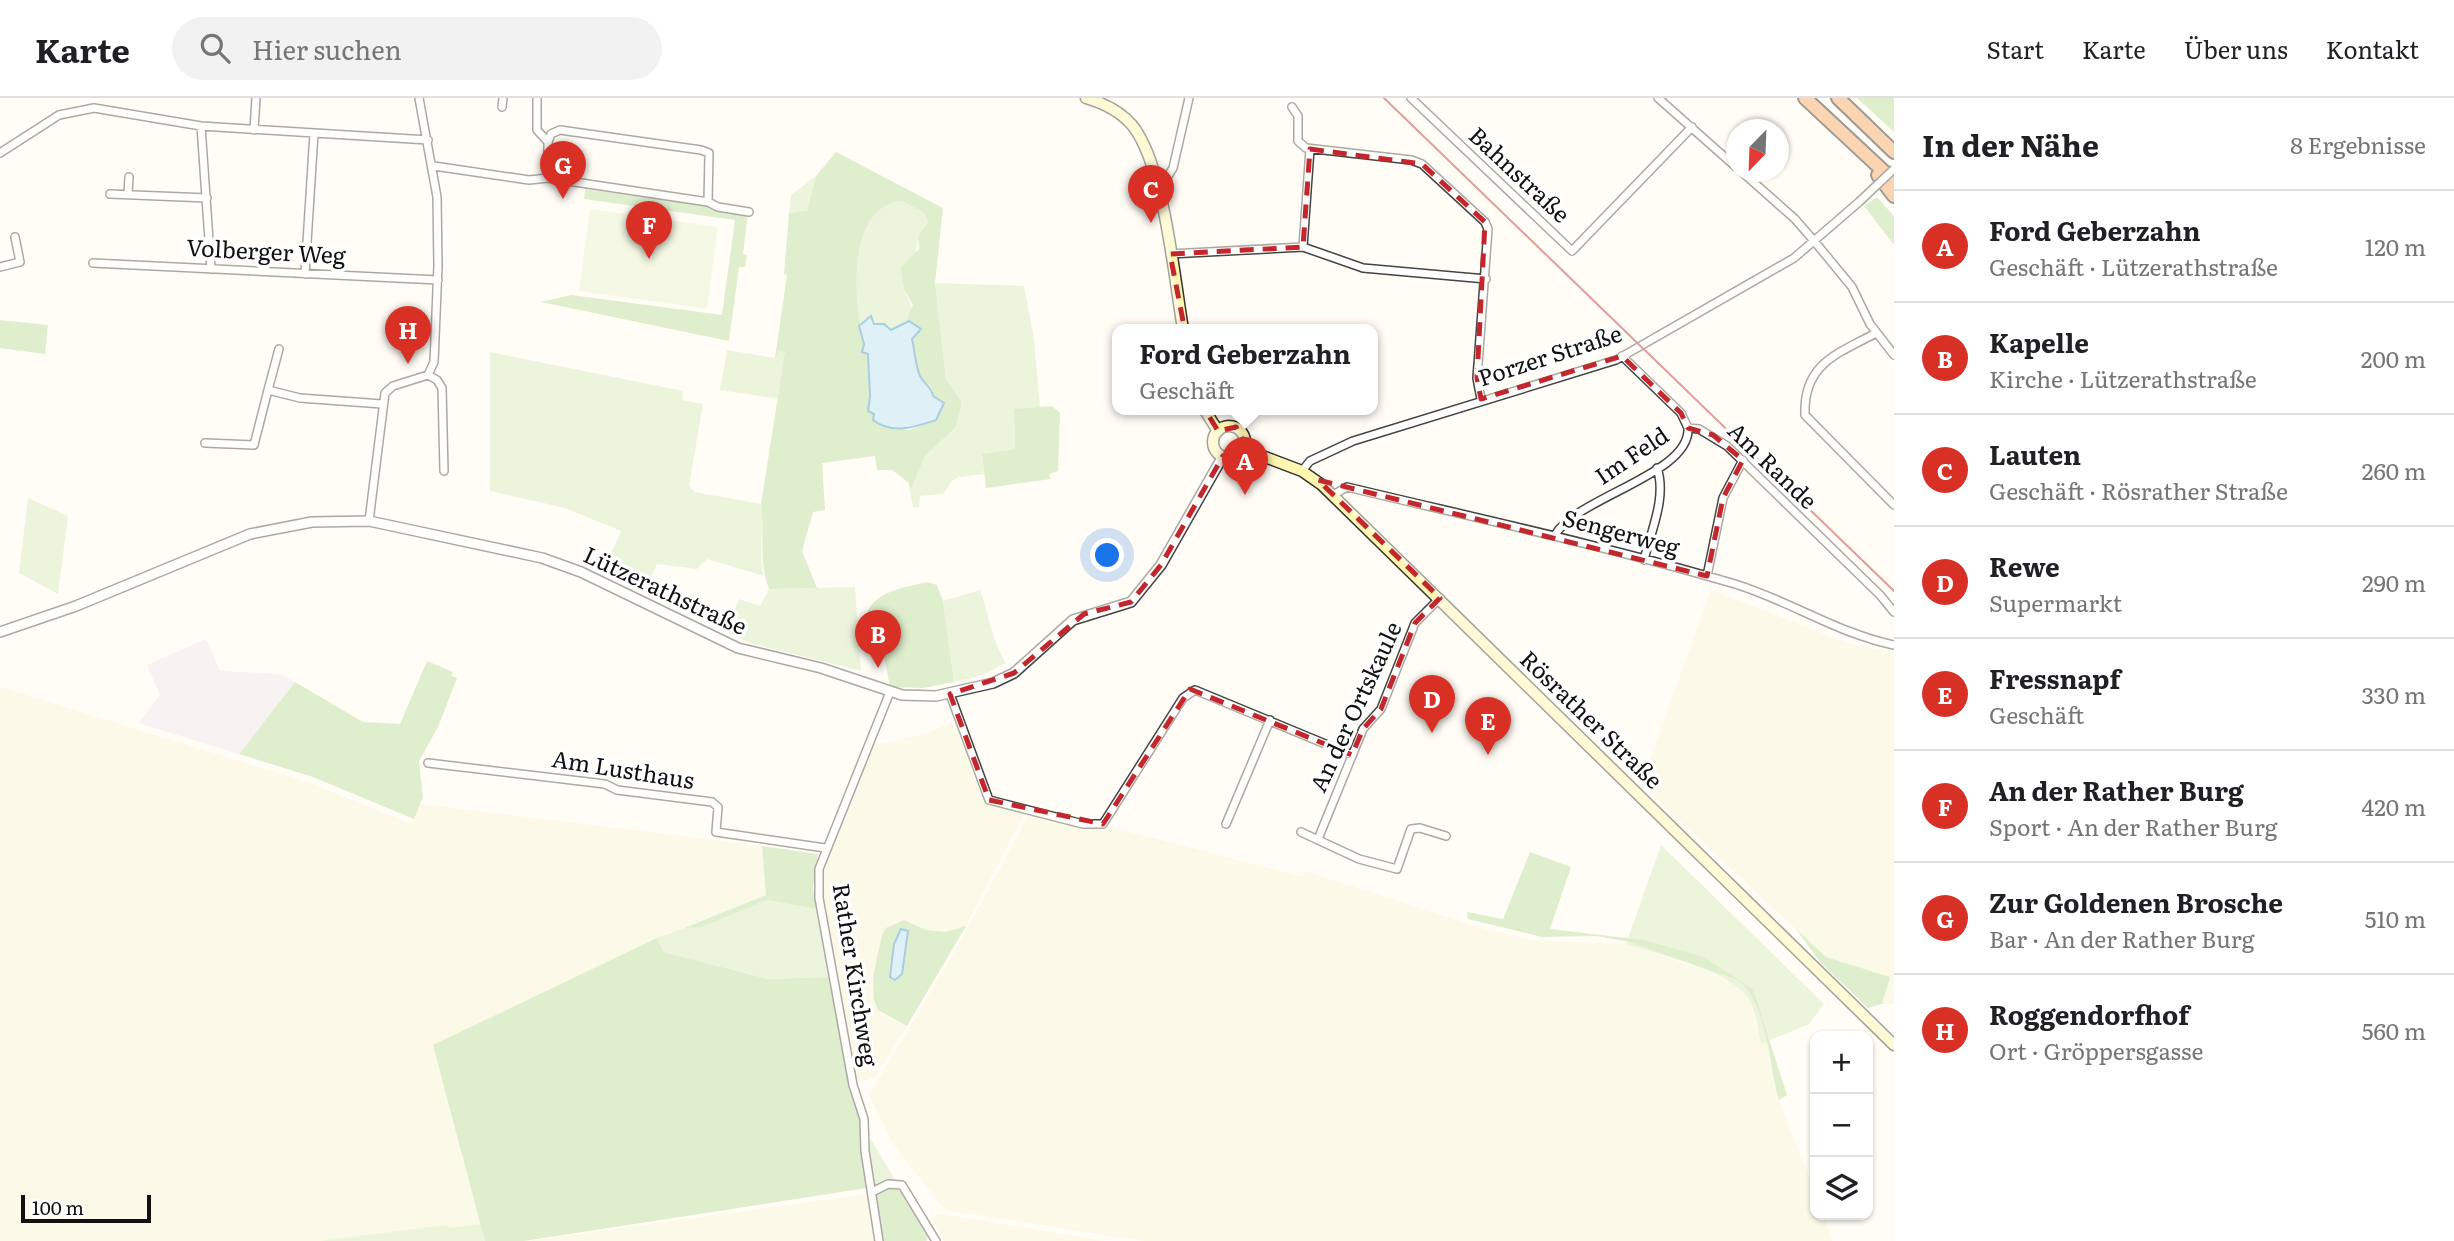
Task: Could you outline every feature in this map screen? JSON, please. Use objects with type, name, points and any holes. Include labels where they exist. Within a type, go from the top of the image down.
[{"type":"highway","points":[[1805,98],[1894,181]]},
{"type":"highway","points":[[1838,98],[1894,152]]},
{"type":"highway","points":[[1855,144],[1894,196]]},
{"type":"main road","points":[[1086,98],[1111,108],[1134,127],[1156,180],[1182,324]]},
{"type":"main road","points":[[1209,415],[1218,431]]},
{"type":"main road","points":[[1226,426],[1236,428],[1243,434],[1244,449],[1237,456],[1223,456],[1214,445],[1218,431],[1226,426]]},
{"type":"main road","name":"Rösrather Straße","points":[[1244,449],[1302,471],[1333,495],[1894,1045]]},
{"type":"street","points":[[254,130],[256,98]]},
{"type":"street","points":[[419,98],[434,166],[438,280],[434,362],[428,375]]},
{"type":"street","points":[[502,107],[503,98]]},
{"type":"street","points":[[537,98],[537,130],[548,142]]},
{"type":"street","points":[[1156,180],[1168,176],[1173,168],[1189,98]]},
{"type":"street","name":"Bahnstraße","points":[[1411,98],[1572,251],[1692,127]]},
{"type":"street","points":[[1658,98],[1726,157]]},
{"type":"street","points":[[1292,107],[1298,116],[1298,141],[1310,149],[1411,160],[1432,170],[1485,222],[1488,229],[1486,279],[1477,378],[1481,399]]},
{"type":"street","points":[[0,153],[45,123],[76,110],[94,108],[201,126],[428,140]]},
{"type":"street","points":[[201,126],[211,269]]},
{"type":"street","points":[[548,178],[548,142],[551,134],[560,130],[701,150],[709,153],[711,160],[708,202]]},
{"type":"street","points":[[305,274],[314,133]]},
{"type":"street","points":[[1303,247],[1310,149]]},
{"type":"street","points":[[434,166],[529,180],[548,178],[708,202],[718,207],[749,212]]},
{"type":"street","name":"Porzer Straße","points":[[1302,471],[1310,461],[1353,441],[1622,356],[1794,258],[1894,169]]},
{"type":"street","points":[[128,194],[129,177]]},
{"type":"street","points":[[1753,182],[1796,219],[1852,287],[1876,333],[1894,355]]},
{"type":"street","points":[[110,194],[206,198]]},
{"type":"street","points":[[0,267],[20,262],[15,237]]},
{"type":"street","points":[[1170,254],[1303,247],[1363,268],[1486,279]]},
{"type":"street","name":"Volberger Weg","points":[[93,263],[438,280]]},
{"type":"street","points":[[1876,333],[1828,359],[1815,372],[1804,397],[1805,415],[1894,505]]},
{"type":"street","points":[[205,443],[254,445],[279,349]]},
{"type":"street","points":[[1622,356],[1681,413],[1688,428]]},
{"type":"street","points":[[369,521],[382,404],[385,393],[393,386],[428,375],[437,380],[442,388],[444,471]]},
{"type":"street","points":[[268,390],[300,398],[382,404]]},
{"type":"street","name":"Am Rande","points":[[1688,428],[1713,435],[1743,460],[1894,612]]},
{"type":"street","name":"Im Feld","points":[[1555,535],[1566,519],[1657,468],[1686,445],[1688,428]]},
{"type":"street","name":"Lützerathstraße","points":[[0,632],[76,606],[250,534],[328,521],[369,521],[481,543],[563,565],[738,648],[821,668],[913,697],[950,694],[993,683],[1014,673],[1057,632],[1084,614],[1121,608],[1131,602],[1161,565],[1223,456]]},
{"type":"street","points":[[1707,576],[1723,498],[1743,460]]},
{"type":"street","points":[[1644,560],[1661,494],[1662,482],[1657,468]]},
{"type":"street","name":"Sengerweg","points":[[1333,495],[1347,487],[1555,535],[1754,590],[1843,632],[1894,645]]},
{"type":"street","name":"An der Ortskaule","points":[[1318,839],[1363,729],[1381,709],[1415,623],[1440,598]]},
{"type":"street","name":"Rather Kirchweg","points":[[879,1241],[864,1151],[864,1119],[853,1085],[819,898],[819,869],[825,848],[891,692]]},
{"type":"street","points":[[950,694],[949,700],[989,800],[1096,825],[1103,824],[1188,692],[1203,692],[1352,755]]},
{"type":"street","points":[[1226,824],[1270,720]]},
{"type":"street","name":"Am Lusthaus","points":[[428,763],[605,784],[617,790],[712,802],[718,807],[716,832],[825,848]]},
{"type":"street","points":[[1301,832],[1359,859],[1397,869],[1411,829],[1420,828],[1446,836]]},
{"type":"street","points":[[872,1192],[888,1184],[902,1185],[936,1241]]},
{"type":"highlighted area","points":[[1310,149],[1422,164],[1485,222],[1477,378],[1481,399],[1622,356],[1681,413],[1688,428],[1713,435],[1743,460],[1723,498],[1707,576],[1318,480],[1440,598],[1415,623],[1381,709],[1363,729],[1352,755],[1190,689],[1103,824],[989,800],[950,694],[1014,673],[1084,614],[1131,602],[1161,565],[1223,456],[1237,455],[1245,444],[1236,427],[1218,431],[1198,398],[1170,254],[1303,247]]},
{"type":"shaded area","points":[[1711,590],[1850,644],[1894,653],[1894,1004],[1882,1004],[1890,977],[1826,957],[1641,785]]},
{"type":"shaded area","points":[[206,639],[220,671],[281,674],[295,682],[239,754],[138,723],[160,695],[147,665]]},
{"type":"shaded area","points":[[0,687],[304,781],[409,823],[420,804],[762,846],[766,895],[657,938],[434,1045],[481,1224],[343,1241],[0,1241]]},
{"type":"shaded area","points":[[953,722],[981,794],[996,807],[1024,814],[966,926],[946,932],[926,930],[904,920],[886,928],[873,977],[874,1000],[882,1014],[907,1026],[875,1076],[863,1082],[857,1081],[825,912],[823,866],[872,746],[928,733]]},
{"type":"shaded area","points":[[1029,815],[1079,827],[1102,825],[1303,877],[1305,871],[1484,929],[1533,940],[1626,944],[1706,971],[1740,987],[1750,1001],[1761,1043],[1769,1041],[1787,1095],[1779,1101],[1810,1179],[1810,1220],[1825,1220],[1832,1241],[1144,1241],[945,1210],[893,1144],[869,1095],[956,949]]},
{"type":"shaded area","points":[[867,1194],[874,1241],[528,1241]]},
{"type":"shaded area","points":[[941,1214],[1103,1241],[944,1241],[931,1218]]},
{"type":"green space","points":[[1857,98],[1894,98],[1894,132]]},
{"type":"green space","points":[[836,152],[943,208],[935,283],[946,379],[962,402],[956,427],[925,456],[910,492],[909,483],[892,470],[877,470],[875,456],[822,463],[825,510],[813,512],[802,551],[817,588],[769,589],[763,557],[761,504],[785,352],[778,351],[775,358],[787,275],[784,274],[789,213],[807,211],[816,176]],"holes":[[[902,201],[924,213],[928,222],[918,237],[919,249],[900,268],[904,289],[913,305],[906,322],[920,328],[912,339],[918,374],[931,387],[933,396],[944,403],[936,420],[909,430],[880,424],[874,414],[868,411],[868,354],[863,352],[860,327],[858,260],[862,239],[871,220],[884,207]]]},
{"type":"green space","points":[[816,176],[807,212],[789,213],[791,195]]},
{"type":"green space","points":[[585,189],[748,212],[743,254],[747,255],[745,267],[739,267],[729,341],[541,302],[571,295],[722,315],[735,220],[584,199]]},
{"type":"green space","points":[[1877,197],[1894,216],[1894,245],[1864,206]]},
{"type":"green space","points":[[902,201],[924,213],[928,222],[917,242],[916,253],[900,268],[904,289],[913,310],[906,322],[891,330],[867,320],[859,326],[857,271],[864,233],[873,217],[885,206]]},
{"type":"green space","points":[[590,209],[718,227],[707,309],[579,291]]},
{"type":"green space","points":[[935,283],[1024,286],[1034,339],[1040,407],[1014,409],[1015,449],[982,454],[984,474],[959,477],[952,481],[943,494],[920,496],[919,507],[913,507],[910,492],[925,456],[956,427],[962,402],[946,379]]},
{"type":"green space","points":[[0,320],[48,325],[45,354],[0,348]]},
{"type":"green space","points":[[727,350],[774,358],[778,350],[786,352],[779,399],[720,390]]},
{"type":"green space","points":[[490,352],[683,391],[682,400],[703,404],[689,486],[695,492],[761,504],[761,560],[764,576],[707,559],[697,569],[657,564],[651,577],[658,588],[655,594],[604,569],[621,531],[565,508],[490,491]]},
{"type":"green space","points":[[1052,406],[1060,413],[1058,471],[1049,474],[1051,479],[986,488],[982,454],[1015,449],[1014,409]]},
{"type":"green space","points":[[28,498],[68,516],[58,594],[19,573]]},
{"type":"green space","points":[[927,582],[937,585],[943,601],[954,682],[923,688],[890,687],[881,640],[871,639],[867,625],[869,608],[882,596],[900,588]]},
{"type":"green space","points":[[855,587],[861,671],[750,643],[726,632],[739,599],[760,606],[769,589]]},
{"type":"green space","points":[[980,590],[994,637],[1006,663],[983,675],[954,682],[943,601]]},
{"type":"green space","points":[[427,661],[453,672],[452,676],[457,678],[438,727],[419,761],[423,797],[414,819],[313,777],[239,754],[295,682],[363,722],[400,724]]},
{"type":"green space","points":[[1661,845],[1824,1004],[1809,1024],[1761,1044],[1750,1001],[1729,981],[1694,965],[1626,944]]},
{"type":"green space","points":[[762,846],[818,854],[813,887],[816,909],[767,900],[701,927],[684,928],[766,895]]},
{"type":"green space","points":[[1530,852],[1571,867],[1550,929],[1644,940],[1704,957],[1753,989],[1787,1095],[1779,1100],[1761,1019],[1748,990],[1738,980],[1630,942],[1596,936],[1542,937],[1468,919],[1467,912],[1503,919]]},
{"type":"green space","points":[[767,900],[816,909],[828,977],[768,979],[664,952],[657,938],[684,928],[701,926]]},
{"type":"green space","points":[[904,920],[926,930],[946,932],[966,926],[907,1026],[878,1010],[874,1000],[873,977],[882,935],[886,928]]},
{"type":"green space","points":[[1796,929],[1826,957],[1890,977],[1882,1004],[1868,1008],[1820,962]]},
{"type":"green space","points":[[657,938],[664,952],[768,979],[828,977],[861,1128],[867,1188],[524,1241],[485,1241],[433,1045]]},
{"type":"green space","points":[[871,1139],[895,1180],[873,1186],[867,1142]]},
{"type":"green space","points":[[893,1187],[903,1193],[929,1236],[926,1241],[882,1241],[876,1196],[883,1188]]},
{"type":"green space","points":[[481,1224],[485,1241],[320,1241],[447,1225],[448,1228]]},
{"type":"water","points":[[871,316],[874,324],[884,324],[891,330],[909,321],[921,329],[912,339],[918,372],[933,396],[944,403],[936,420],[912,427],[896,428],[873,420],[874,414],[868,411],[868,354],[862,352],[864,344],[859,326]]},
{"type":"water","points":[[901,929],[908,931],[902,974],[895,980],[890,977],[894,944]]},
{"type":"tram line","points":[[1384,98],[1894,591]]},
{"type":"place","name":"Zur Goldenen Brosche","points":[[563,199]]},
{"type":"place","name":"Lauten","points":[[1151,223]]},
{"type":"place","name":"An der Rather Burg","points":[[649,259]]},
{"type":"place","name":"Roggendorfhof","points":[[408,364]]},
{"type":"place","name":"Ford Geberzahn","points":[[1245,495]]},
{"type":"place","name":"Kapelle","points":[[878,668]]},
{"type":"place","name":"Rewe","points":[[1432,733]]},
{"type":"place","name":"Fressnapf","points":[[1488,755]]}]
